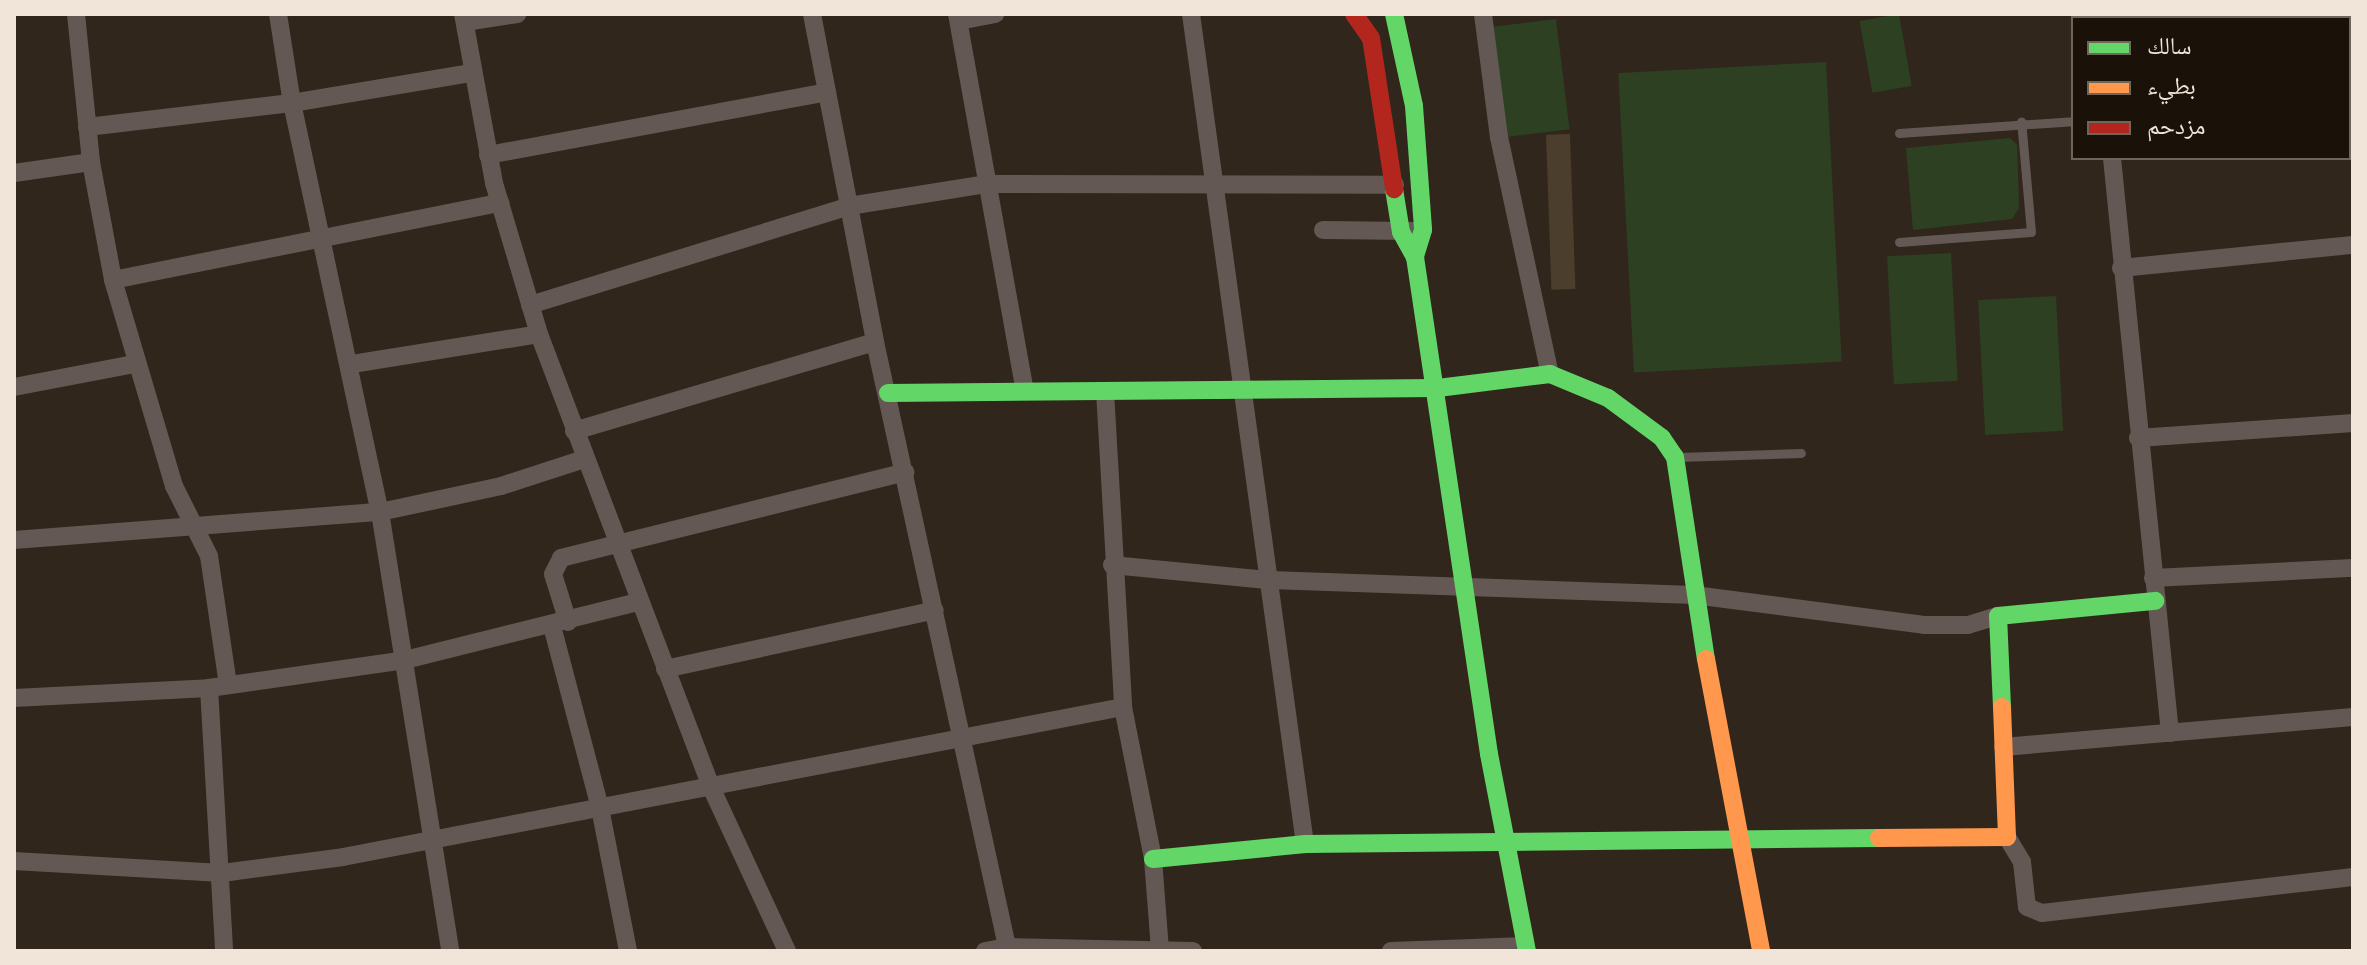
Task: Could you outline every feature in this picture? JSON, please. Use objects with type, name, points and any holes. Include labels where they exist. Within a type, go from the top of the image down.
[{"type":"street","points":[[76,14],[91,162],[113,280],[135,364],[174,486],[195,526],[214,574],[228,685]]},
{"type":"street","points":[[278,14],[292,103],[320,240],[352,364],[380,512],[450,951]]},
{"type":"street","points":[[517,14],[464,18],[472,73],[500,203],[539,334],[638,602],[710,785],[787,951]]},
{"type":"street","points":[[812,14],[875,342],[1008,949]]},
{"type":"street","points":[[995,14],[958,17],[1025,391]]},
{"type":"street","points":[[1191,14],[1305,844]]},
{"type":"street","points":[[1354,14],[1371,38],[1401,232],[1415,257],[1438,388],[1463,589],[1504,843],[1526,948],[1391,951]]},
{"type":"street","points":[[1483,14],[1499,137],[1550,374]]},
{"type":"street","points":[[1371,38],[1397,16],[1414,106],[1423,230],[1415,257]]},
{"type":"street","points":[[87,127],[292,103],[472,73]]},
{"type":"street","points":[[488,155],[827,92]]},
{"type":"street","points":[[2112,160],[2170,733]]},
{"type":"street","points":[[14,173],[91,162]]},
{"type":"street","points":[[530,305],[849,206],[987,184],[1214,188],[1395,185]]},
{"type":"street","points":[[113,280],[500,203]]},
{"type":"street","points":[[1323,230],[1423,230]]},
{"type":"street","points":[[2121,268],[2353,245]]},
{"type":"street","points":[[352,364],[539,334]]},
{"type":"street","points":[[574,431],[875,342]]},
{"type":"street","points":[[14,387],[135,364]]},
{"type":"street","points":[[888,393],[1438,388],[1550,374],[1608,398],[1662,438],[1675,457],[1694,595],[1737,839],[1761,951]]},
{"type":"street","points":[[1105,391],[1112,565],[1123,707],[1153,859],[1160,949]]},
{"type":"street","points":[[2138,438],[2353,423]]},
{"type":"street","points":[[14,540],[380,512],[501,486],[584,459]]},
{"type":"street","points":[[628,951],[560,624],[553,574],[556,561],[905,472]]},
{"type":"street","points":[[1112,565],[1267,580],[1694,595],[1924,625],[1961,626],[1998,616],[2155,601]]},
{"type":"street","points":[[2153,578],[2353,568]]},
{"type":"street","points":[[14,698],[209,688],[405,660],[560,624],[638,602]]},
{"type":"street","points":[[665,669],[935,610]]},
{"type":"street","points":[[1998,616],[2007,837],[2022,862],[2027,907],[2042,913],[2353,877]]},
{"type":"street","points":[[209,688],[222,873],[224,951]]},
{"type":"street","points":[[15,856],[222,873],[434,842],[710,785],[962,740],[1123,707]]},
{"type":"street","points":[[2003,747],[2353,717]]},
{"type":"street","points":[[1153,859],[1305,844],[2007,837]]},
{"type":"street","points":[[985,951],[1193,951]]},
{"type":"lane","points":[[1899,133],[2021,121],[2071,121]]},
{"type":"lane","points":[[1899,242],[2031,232],[2021,121]]},
{"type":"lane","points":[[1675,457],[1801,453]]},
{"type":"green space","points":[[1899,14],[1912,86],[1872,93],[1860,21]]},
{"type":"green space","points":[[1556,19],[1570,129],[1506,137],[1492,27]]},
{"type":"green space","points":[[1826,62],[1842,362],[1634,372],[1618,73]]},
{"type":"green space","points":[[2010,138],[2017,145],[2019,208],[2012,219],[1913,230],[1906,148]]},
{"type":"green space","points":[[1951,253],[1958,381],[1894,384],[1887,256]]},
{"type":"green space","points":[[2056,296],[2063,431],[1985,435],[1978,300]]},
{"type":"building","points":[[1570,134],[1575,289],[1551,290],[1546,135]]},
{"type":"traffic: fast","points":[[1394,14],[1414,106],[1423,230],[1415,257]]},
{"type":"traffic: fast","points":[[1394,189],[1401,232],[1415,257],[1489,754],[1527,951]]},
{"type":"traffic: fast","points":[[888,393],[1438,388],[1550,374],[1608,398],[1662,438],[1675,457],[1706,659]]},
{"type":"traffic: fast","points":[[2002,707],[1998,616],[2155,601]]},
{"type":"traffic: fast","points":[[1153,859],[1305,844],[1879,838]]},
{"type":"traffic: slow","points":[[1706,659],[1761,951]]},
{"type":"traffic: slow","points":[[1879,838],[2007,837],[2002,707]]},
{"type":"traffic: jam","points":[[1354,14],[1371,38],[1394,189]]}]
